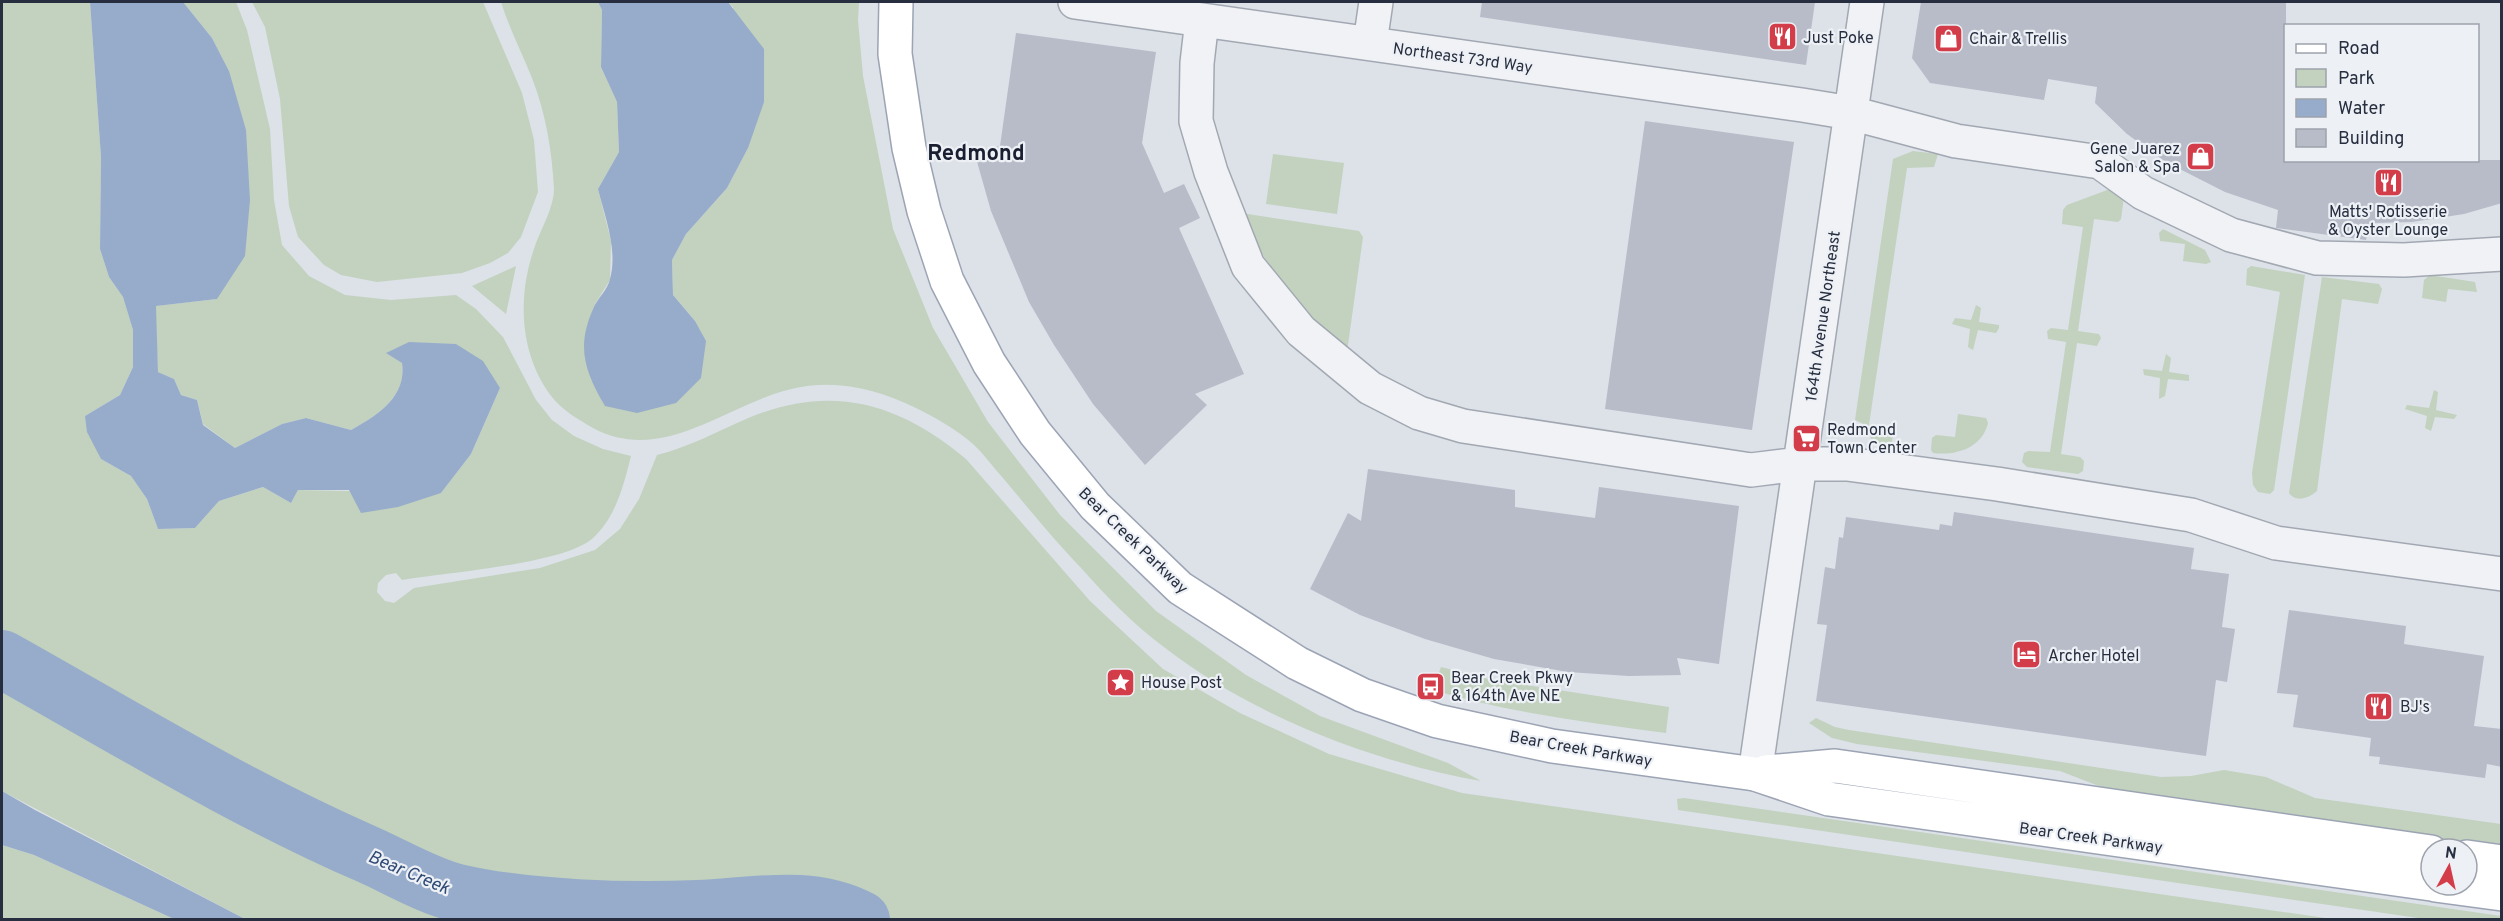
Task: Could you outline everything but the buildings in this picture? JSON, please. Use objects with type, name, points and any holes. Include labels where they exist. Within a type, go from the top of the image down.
[{"type":"main road","name":"Bear Creek Parkway","points":[[896,2],[895,54],[909,148],[924,211],[947,281],[989,363],[1035,433],[1095,506],[1180,588],[1297,663],[1362,695],[1437,721],[1552,746],[1755,774],[1829,799],[2419,882]]},
{"type":"main road","name":"Bear Creek Parkway","points":[[1755,774],[1835,766],[2419,850]]},
{"type":"main road","points":[[2479,859],[2502,862]]},
{"type":"main road","points":[[2479,891],[2502,894]]},
{"type":"street","name":"Northeast 73rd Way","points":[[1075,2],[1851,113],[1956,141],[2100,162],[2143,193],[2223,231],[2317,258],[2404,260],[2502,254]]},
{"type":"street","points":[[1370,43],[1376,2]]},
{"type":"street","name":"164th Avenue Northeast","points":[[1755,774],[1867,2]]},
{"type":"street","points":[[1202,20],[1197,63],[1196,122],[1211,172],[1248,266],[1301,330],[1370,388],[1419,413],[1463,426],[1751,470],[1800,464],[1847,464],[2100,500],[2191,514],[2276,543],[2502,574]]},
{"type":"green space","points":[[2,2],[90,2],[101,157],[100,249],[109,277],[123,297],[133,330],[133,367],[120,395],[85,416],[101,459],[131,476],[147,499],[158,529],[195,528],[219,501],[263,487],[291,503],[298,490],[441,493],[471,454],[500,388],[387,352],[402,363],[400,386],[388,404],[371,418],[351,430],[306,418],[282,424],[235,448],[203,424],[197,400],[181,395],[174,379],[158,372],[155,306],[217,299],[229,71],[212,38],[183,2],[236,2],[247,30],[270,129],[274,200],[282,245],[309,276],[345,295],[391,300],[456,295],[476,309],[503,337],[536,400],[552,420],[574,436],[603,449],[631,456],[622,489],[608,520],[593,538],[578,547],[557,555],[502,566],[402,580],[396,573],[386,575],[378,583],[377,592],[385,601],[394,603],[414,588],[540,568],[595,550],[620,529],[639,499],[657,455],[691,444],[746,419],[777,408],[806,402],[835,401],[862,404],[889,412],[915,424],[966,459],[1090,601],[1163,669],[1240,713],[1329,754],[1462,793],[2332,919],[245,919],[2,791]]},
{"type":"green space","points":[[252,2],[483,2],[522,93],[534,140],[538,192],[521,237],[508,253],[490,263],[462,273],[377,282],[341,275],[324,265],[298,237],[289,206],[280,99],[265,27]]},
{"type":"green space","points":[[501,2],[598,2],[602,10],[601,67],[617,102],[619,152],[598,189],[611,241],[610,280],[595,304],[695,321],[673,295],[672,260],[686,234],[727,188],[748,148],[733,7],[728,2],[859,2],[858,20],[863,76],[893,229],[933,328],[988,422],[1060,515],[1156,611],[1246,675],[1320,716],[1448,763],[1481,781],[1398,762],[1314,732],[1235,694],[1198,672],[1131,620],[1111,600],[973,444],[946,424],[903,402],[876,392],[849,386],[807,386],[780,392],[674,435],[648,440],[621,438],[593,428],[566,411],[556,402],[541,380],[527,344],[524,324],[525,285],[535,246],[552,203],[553,175],[541,105]]},
{"type":"green space","points":[[1913,151],[1938,154],[1934,167],[1907,168],[1869,425],[1890,429],[1893,432],[1892,443],[1873,444],[1866,425],[1855,420],[1893,159]]},
{"type":"green space","points":[[1273,154],[1344,163],[1337,214],[1266,204]]},
{"type":"green space","points":[[2110,189],[2124,197],[2121,219],[2118,222],[2094,219],[2078,331],[2099,334],[2101,338],[2097,346],[2077,343],[2061,454],[2080,457],[2084,461],[2083,471],[2078,474],[2027,467],[2022,462],[2024,453],[2028,451],[2050,452],[2066,342],[2048,339],[2047,331],[2051,328],[2068,330],[2083,227],[2062,224],[2063,210],[2067,205]]},
{"type":"green space","points":[[1241,213],[1359,231],[1363,237],[1347,352],[1297,309],[1268,264]]},
{"type":"green space","points":[[2163,229],[2205,250],[2211,262],[2206,264],[2183,261],[2185,244],[2160,241],[2159,233]]},
{"type":"green space","points":[[516,266],[506,314],[472,286]]},
{"type":"green space","points":[[2251,266],[2305,275],[2274,490],[2270,494],[2258,492],[2253,485],[2252,473],[2280,292],[2246,285],[2247,269]]},
{"type":"green space","points":[[2430,275],[2475,282],[2477,292],[2448,289],[2446,302],[2422,298],[2424,280]]},
{"type":"green space","points":[[2322,277],[2379,284],[2382,289],[2378,304],[2342,299],[2317,491],[2299,499],[2289,493]]},
{"type":"green space","points":[[1976,305],[1981,308],[1979,322],[1999,325],[1999,328],[1996,333],[1978,330],[1973,350],[1968,347],[1970,329],[1952,324],[1955,318],[1971,320]]},
{"type":"green space","points":[[2166,354],[2171,358],[2169,372],[2189,375],[2189,381],[2168,379],[2165,396],[2159,399],[2160,378],[2144,375],[2143,369],[2162,371]]},
{"type":"green space","points":[[2434,390],[2438,392],[2436,410],[2457,415],[2454,419],[2435,417],[2431,431],[2425,428],[2427,416],[2405,409],[2407,405],[2429,408]]},
{"type":"green space","points":[[1958,414],[1986,418],[1988,423],[1985,432],[1980,439],[1967,448],[1950,453],[1933,453],[1932,438],[1936,435],[1955,437]]},
{"type":"green space","points":[[1441,667],[1493,680],[1669,707],[1666,733],[1519,711],[1433,690]]},
{"type":"green space","points":[[1816,718],[1835,727],[1849,730],[2161,777],[2191,776],[2224,770],[2266,777],[2315,798],[2501,824],[2501,852],[2479,849],[2479,837],[2419,837],[2419,840],[2130,798],[2060,771],[1857,744],[1832,738],[1809,723]]},
{"type":"green space","points":[[1684,798],[2501,916],[2501,919],[2425,919],[1678,810],[1677,799]]},
{"type":"green space","points":[[2,845],[34,855],[174,919],[2,919]]},
{"type":"water","points":[[90,2],[183,2],[212,38],[229,71],[246,130],[250,200],[245,256],[217,299],[156,306],[158,372],[174,379],[181,395],[197,400],[203,425],[235,448],[282,424],[306,418],[351,430],[380,412],[400,386],[402,363],[386,353],[409,342],[456,344],[483,361],[500,388],[471,454],[441,493],[398,507],[361,513],[349,490],[298,490],[291,503],[263,487],[219,501],[195,528],[158,529],[147,499],[131,476],[101,459],[87,432],[85,416],[120,395],[133,367],[133,330],[123,297],[109,277],[100,249],[101,157]]},
{"type":"water","points":[[598,2],[728,2],[764,49],[764,102],[748,148],[727,188],[686,234],[672,260],[673,295],[695,321],[706,341],[701,378],[676,403],[637,413],[605,406],[592,381],[585,358],[584,346],[588,321],[609,283],[612,268],[612,245],[598,189],[619,152],[617,102],[601,67],[602,10]]},
{"type":"water","points":[[2,791],[245,919],[174,919],[34,855],[2,845]]},
{"type":"waterway","name":"Bear Creek","points":[[2,659],[183,762],[275,811],[447,890],[515,903],[609,909],[670,910],[760,904],[801,904],[842,912],[861,920]]},
{"type":"place","name":"Just Poke","points":[[1782,37]]},
{"type":"place","name":"Chair & Trellis","points":[[1948,38]]},
{"type":"place","name":"Gene Juarez Salon & Spa","points":[[2201,157]]},
{"type":"place","name":"Matts' Rotisserie & Oyster Lounge","points":[[2388,183]]},
{"type":"place","name":"Redmond Town Center","points":[[1806,438]]},
{"type":"place","name":"Archer Hotel","points":[[2027,655]]},
{"type":"place","name":"House Post","points":[[1120,682]]},
{"type":"place","name":"Bear Creek Pkwy & 164th Ave NE","points":[[1430,686]]},
{"type":"place","name":"BJ's","points":[[2379,706]]},
{"type":"district","name":"Redmond","points":[[976,152]]}]
